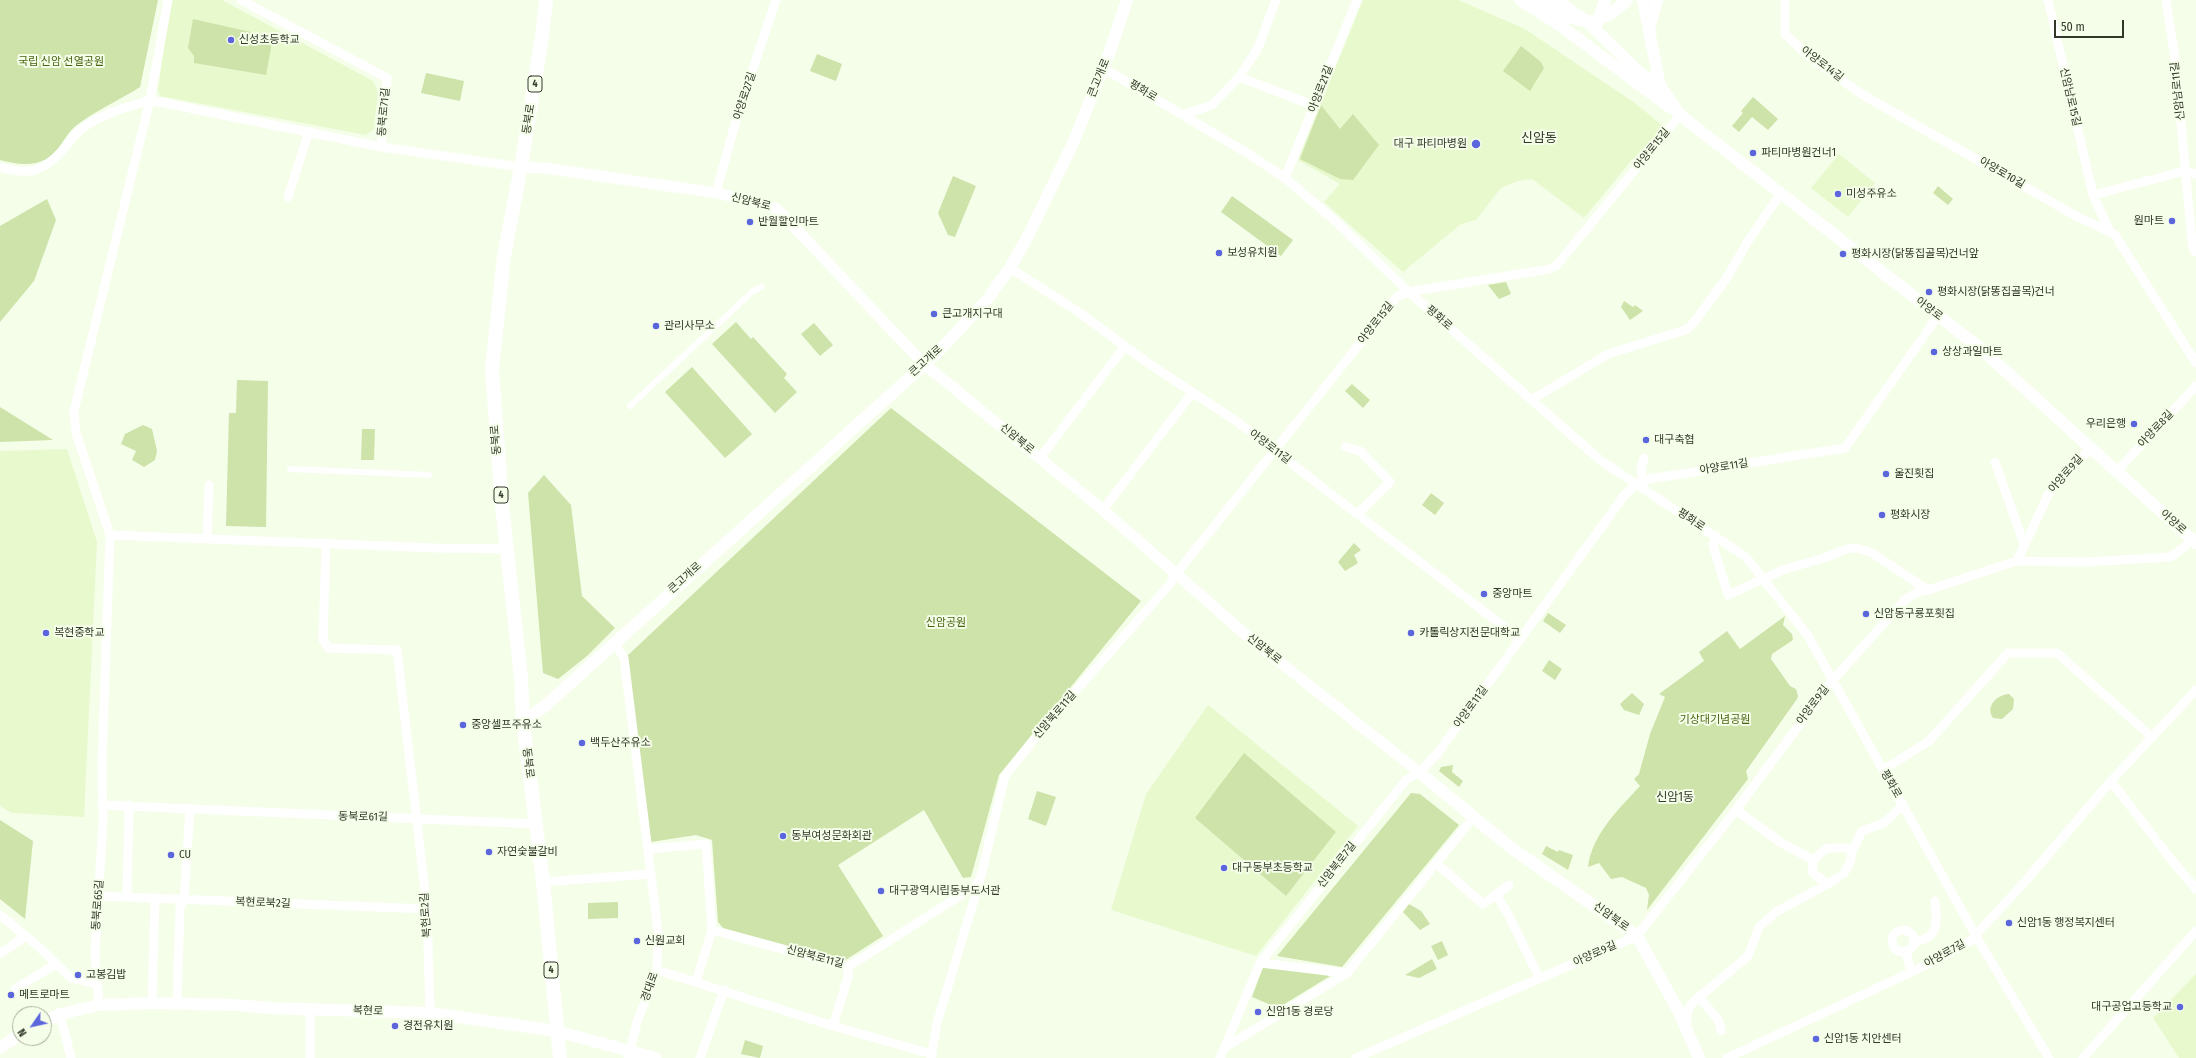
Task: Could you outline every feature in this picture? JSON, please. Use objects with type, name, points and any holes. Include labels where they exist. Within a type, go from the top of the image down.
[{"type":"main road","name":"동북로","points":[[546,0],[542,36],[521,167],[504,256],[492,369],[494,420],[521,678],[523,721],[543,882],[560,1058]]},
{"type":"main road","name":"큰고개로","points":[[523,721],[545,706],[615,643],[966,324],[986,301],[1010,268],[1052,188],[1103,68],[1127,0]]},
{"type":"main road","points":[[1520,0],[1562,26],[1604,56],[1680,115]]},
{"type":"main road","points":[[1538,0],[1569,18],[1593,23],[1615,13],[1627,0]]},
{"type":"main road","points":[[1556,0],[1593,23],[1640,73],[1660,86]]},
{"type":"main road","points":[[1604,56],[1595,38],[1593,23],[1605,0]]},
{"type":"main road","points":[[1643,0],[1648,34],[1660,86]]},
{"type":"main road","points":[[1648,34],[1657,0]]},
{"type":"main road","name":"아양로","points":[[1660,86],[1680,115],[1980,348],[2091,447],[2194,542]]},
{"type":"main road","name":"신암북로","points":[[1419,772],[1510,847],[1637,936],[1657,970],[1699,1058]]},
{"type":"main road","name":"복현로","points":[[52,1018],[60,1014],[99,1005],[152,1003],[430,1013],[557,1031]]},
{"type":"main road","points":[[557,1031],[629,1054],[655,1058]]},
{"type":"main road","points":[[0,1048],[12,1040]]},
{"type":"street","points":[[168,0],[150,100],[74,411],[76,433],[110,535],[436,548],[507,548]]},
{"type":"street","name":"동북로71길","points":[[241,0],[387,78],[381,146],[521,167]]},
{"type":"street","name":"아양로27길","points":[[716,193],[738,113],[776,0]]},
{"type":"street","points":[[1183,115],[1212,105],[1239,77],[1258,48],[1276,0]]},
{"type":"street","name":"아양로21길","points":[[1285,178],[1357,0]]},
{"type":"street","name":"아양로14길","points":[[1785,0],[1785,34],[1808,56],[1848,84]]},
{"type":"street","name":"신암남로15길","points":[[2048,0],[2093,195],[2110,232],[2115,235],[2196,363]]},
{"type":"street","name":"신암남로11길","points":[[2166,0],[2175,65],[2185,171]]},
{"type":"street","name":"평화로","points":[[1103,68],[1285,178],[1367,250],[1409,292],[1533,399],[1600,460],[1639,483],[1746,557],[1763,581],[1808,636],[1975,934],[2048,1058]]},
{"type":"street","points":[[1239,77],[1315,106]]},
{"type":"street","name":"아양로10길","points":[[1848,84],[1895,113],[2078,217],[2110,232]]},
{"type":"street","points":[[0,167],[16,172],[38,171],[60,154],[79,131],[106,114],[150,100],[381,146]]},
{"type":"street","name":"아양로15길","points":[[1176,574],[1396,297],[1409,292],[1550,269],[1557,265],[1680,115]]},
{"type":"street","points":[[288,197],[309,131]]},
{"type":"street","name":"신암북로","points":[[521,167],[545,168],[716,193],[777,208],[923,363],[1103,510],[1253,641],[1419,772]]},
{"type":"street","points":[[2093,195],[2185,171],[2196,174]]},
{"type":"street","points":[[2185,171],[2192,243],[2193,249],[2196,252]]},
{"type":"street","points":[[1533,399],[1608,354],[1685,330],[1692,325],[1726,279],[1748,241],[1781,193]]},
{"type":"street","name":"아양로11길","points":[[1010,268],[1080,313],[1192,393],[1236,421],[1520,639]]},
{"type":"street","points":[[630,406],[753,291],[762,287]]},
{"type":"street","name":"아양로11길","points":[[1419,772],[1437,754],[1606,518],[1626,493],[1639,483],[1649,479],[1845,448],[1938,316]]},
{"type":"street","points":[[1040,458],[1125,346]]},
{"type":"street","name":"아양로8길","points":[[2117,471],[2196,386]]},
{"type":"street","points":[[1103,510],[1192,393]]},
{"type":"street","points":[[1346,446],[1360,451],[1390,482],[1357,514]]},
{"type":"street","name":"아양로9길","points":[[1356,1058],[1637,936],[1736,810],[1832,681],[1904,601],[1917,592],[1928,590],[2017,561],[2049,493],[2091,447]]},
{"type":"street","points":[[1639,483],[1644,458]]},
{"type":"street","points":[[1996,462],[2024,544]]},
{"type":"street","points":[[290,469],[429,475]]},
{"type":"street","points":[[207,538],[209,485]]},
{"type":"street","name":"동북로65길","points":[[99,1005],[95,954],[99,896],[110,535]]},
{"type":"street","points":[[1716,536],[1713,545],[1728,595],[1763,581],[1785,569],[1824,558],[1847,549],[1856,548],[1872,552],[1928,590]]},
{"type":"street","name":"아양로","points":[[2017,561],[2086,562],[2171,557],[2194,542]]},
{"type":"street","name":"복현로2길","points":[[326,543],[323,640],[325,645],[334,648],[397,650],[427,909],[430,1013]]},
{"type":"street","name":"신암북로11길","points":[[657,970],[931,1056],[937,1023],[980,880],[1005,776],[1043,728],[1170,584],[1176,574]]},
{"type":"street","points":[[615,643],[624,658],[635,766],[648,849],[706,844],[712,930],[696,982]]},
{"type":"street","points":[[1883,770],[1929,741],[2008,653],[2057,653],[2152,737]]},
{"type":"street","name":"아양로7길","points":[[1727,1058],[1911,972],[1970,941],[2022,885],[2111,781],[2196,690]]},
{"type":"street","name":"신암북로7길","points":[[1220,1058],[1260,963],[1406,780],[1419,772]]},
{"type":"street","points":[[2111,781],[2170,858],[2196,889]]},
{"type":"street","name":"동북로61길","points":[[102,805],[536,824]]},
{"type":"street","points":[[127,897],[129,805]]},
{"type":"street","points":[[1686,1029],[1688,1010],[1692,1003],[1748,956],[1754,945],[1759,927],[1776,912],[1844,873],[1850,863],[1854,848],[1862,831],[1884,823],[1903,805]]},
{"type":"street","points":[[178,1004],[180,907],[184,900],[190,808]]},
{"type":"street","points":[[1736,810],[1780,842],[1813,860]]},
{"type":"street","points":[[1224,1048],[1347,973],[1473,818]]},
{"type":"street","points":[[1826,884],[1812,872],[1813,860],[1820,852],[1827,848],[1854,848]]},
{"type":"street","name":"경대로","points":[[629,1054],[637,1022],[657,970],[658,932],[648,849]]},
{"type":"street","points":[[1436,863],[1483,904],[1509,885]]},
{"type":"street","points":[[543,882],[651,874]]},
{"type":"street","name":"신암북로11길","points":[[712,930],[848,967],[972,888],[980,880]]},
{"type":"street","points":[[1496,895],[1507,912],[1540,979]]},
{"type":"street","name":"복현로북2길","points":[[99,896],[427,909]]},
{"type":"street","points":[[152,1003],[155,899]]},
{"type":"street","points":[[1914,942],[1928,938],[1933,933],[1937,919],[1935,901]]},
{"type":"street","points":[[0,915],[71,978],[97,984]]},
{"type":"street","points":[[1902,931],[1909,932],[1913,937],[1914,942],[1912,948],[1906,952],[1899,951],[1894,947],[1893,940],[1896,934],[1902,931]]},
{"type":"street","points":[[2083,1058],[2196,931]]},
{"type":"street","points":[[0,954],[25,936]]},
{"type":"street","points":[[1906,952],[1911,972]]},
{"type":"street","points":[[1260,963],[1347,973]]},
{"type":"street","points":[[15,989],[56,964]]},
{"type":"street","points":[[833,1026],[848,977],[848,967]]},
{"type":"street","points":[[700,1058],[724,990]]},
{"type":"street","points":[[1699,997],[1719,1020],[1721,1031]]},
{"type":"street","points":[[310,1008],[310,1058]]},
{"type":"street","points":[[60,1014],[71,1058]]},
{"type":"shaded area","name":"신성초등학교","points":[[171,0],[222,0],[373,81],[378,92],[374,129],[366,135],[160,96],[158,90]]},
{"type":"shaded area","name":"대구 파티마병원","points":[[1363,0],[1458,0],[1525,29],[1635,103],[1664,127],[1631,161],[1584,218],[1532,179],[1518,181],[1501,188],[1476,220],[1461,224],[1403,272],[1324,202],[1340,184],[1298,160]]},
{"type":"shaded area","points":[[1839,154],[1875,183],[1848,217],[1811,188]]},
{"type":"shaded area","name":"복현중학교","points":[[67,449],[97,542],[84,817],[12,813],[0,806],[0,451]]},
{"type":"shaded area","name":"대구동부초등학교","points":[[1208,705],[1358,826],[1256,956],[1111,910],[1146,794]]},
{"type":"shaded area","name":"대구공업고등학교","points":[[2196,974],[2196,1058],[2179,1058],[2153,1018]]},
{"type":"green space","name":"국립 신암 선열공원","points":[[0,0],[158,0],[140,87],[76,125],[55,152],[43,161],[36,163],[22,164],[0,160]]},
{"type":"green space","points":[[193,19],[273,37],[266,75],[194,63],[194,56],[188,48]]},
{"type":"green space","points":[[1521,46],[1541,62],[1544,68],[1530,91],[1503,71]]},
{"type":"green space","points":[[817,54],[842,64],[836,81],[810,71]]},
{"type":"green space","points":[[426,73],[464,81],[460,101],[421,93]]},
{"type":"green space","points":[[1753,97],[1778,119],[1768,130],[1752,117],[1739,132],[1732,126],[1743,113],[1741,111]]},
{"type":"green space","points":[[1321,105],[1340,129],[1353,114],[1379,145],[1353,180],[1340,179],[1300,159]]},
{"type":"green space","points":[[953,176],[976,186],[955,237],[948,235],[938,213]]},
{"type":"green space","points":[[1938,186],[1953,199],[1948,205],[1933,193]]},
{"type":"green space","points":[[1232,196],[1293,240],[1281,256],[1221,212]]},
{"type":"green space","points":[[47,199],[56,220],[34,281],[0,322],[0,226]]},
{"type":"green space","points":[[1506,282],[1511,294],[1499,299],[1488,285]]},
{"type":"green space","points":[[1624,301],[1633,307],[1635,305],[1643,311],[1630,320],[1621,307]]},
{"type":"green space","points":[[736,322],[751,339],[753,337],[787,374],[784,378],[797,392],[775,413],[712,344]]},
{"type":"green space","points":[[814,323],[833,345],[820,356],[801,334]]},
{"type":"green space","points":[[692,367],[752,434],[725,458],[665,392]]},
{"type":"green space","points":[[237,380],[268,381],[266,527],[226,526],[229,413],[236,413]]},
{"type":"green space","points":[[1352,384],[1370,400],[1363,408],[1345,391]]},
{"type":"green space","points":[[0,407],[53,440],[0,442]]},
{"type":"green space","name":"신암공원","points":[[891,408],[1141,601],[999,775],[971,877],[963,878],[924,810],[838,865],[883,936],[844,961],[723,928],[718,922],[712,840],[696,835],[651,842],[638,765],[626,657]]},
{"type":"green space","points":[[143,425],[152,429],[157,451],[155,460],[144,467],[132,460],[136,451],[121,444],[125,434]]},
{"type":"green space","points":[[362,429],[375,429],[374,460],[361,460]]},
{"type":"green space","points":[[544,475],[571,505],[582,596],[615,628],[587,656],[558,679],[543,673],[528,493]]},
{"type":"green space","points":[[1431,493],[1444,503],[1435,515],[1422,505]]},
{"type":"green space","points":[[1354,543],[1361,550],[1354,555],[1358,563],[1345,571],[1338,562]]},
{"type":"green space","points":[[1548,613],[1566,625],[1560,633],[1543,621]]},
{"type":"green space","name":"기상대기념공원","points":[[1785,616],[1783,625],[1792,634],[1793,640],[1772,654],[1771,659],[1790,686],[1796,689],[1798,696],[1797,699],[1746,771],[1748,779],[1647,910],[1649,895],[1646,888],[1622,877],[1611,879],[1599,863],[1588,867],[1595,844],[1601,833],[1615,813],[1640,786],[1634,779],[1639,774],[1650,734],[1665,697],[1659,694],[1704,661],[1699,652],[1727,631],[1740,649]]},
{"type":"green space","points":[[1549,660],[1562,669],[1555,680],[1542,671]]},
{"type":"green space","points":[[1632,693],[1644,704],[1639,715],[1624,710],[1620,704]]},
{"type":"green space","points":[[2009,694],[2014,699],[2013,709],[2002,719],[1993,718],[1990,709],[1991,705],[2000,696]]},
{"type":"green space","points":[[1244,753],[1336,832],[1286,896],[1195,818]]},
{"type":"green space","points":[[1453,765],[1452,772],[1463,781],[1459,787],[1439,771],[1441,767]]},
{"type":"green space","points":[[1037,791],[1056,797],[1046,826],[1028,819]]},
{"type":"green space","points":[[1411,793],[1420,794],[1459,825],[1342,967],[1277,956]]},
{"type":"green space","points":[[0,820],[33,841],[25,919],[0,899]]},
{"type":"green space","points":[[1546,846],[1558,852],[1559,850],[1573,855],[1568,870],[1542,854]]},
{"type":"green space","points":[[618,902],[618,918],[588,919],[588,903]]},
{"type":"green space","points":[[1409,904],[1421,911],[1430,924],[1420,930],[1403,912]]},
{"type":"green space","points":[[1442,941],[1448,955],[1438,960],[1431,946]]},
{"type":"green space","points":[[1432,959],[1437,969],[1419,978],[1405,975]]},
{"type":"green space","points":[[1263,967],[1330,976],[1278,1008],[1252,997]]},
{"type":"green space","points":[[745,1040],[763,1046],[760,1058],[741,1054]]},
{"type":"place","name":"신성초등학교","points":[[231,40]]},
{"type":"place","name":"대구 파티마병원","points":[[1476,144]]},
{"type":"place","name":"파티마병원건너1","points":[[1753,153]]},
{"type":"place","name":"미성주유소","points":[[1838,194]]},
{"type":"place","name":"원마트","points":[[2172,221]]},
{"type":"place","name":"반월할인마트","points":[[750,222]]},
{"type":"place","name":"보성유치원","points":[[1219,253]]},
{"type":"place","name":"평화시장(닭똥집골목)건너앞","points":[[1843,254]]},
{"type":"place","name":"평화시장(닭똥집골목)건너","points":[[1929,292]]},
{"type":"place","name":"큰고개지구대","points":[[934,314]]},
{"type":"place","name":"관리사무소","points":[[656,326]]},
{"type":"place","name":"상상과일마트","points":[[1934,352]]},
{"type":"place","name":"우리은행","points":[[2134,424]]},
{"type":"place","name":"대구축협","points":[[1646,440]]},
{"type":"place","name":"울진횟집","points":[[1886,474]]},
{"type":"place","name":"평화시장","points":[[1882,515]]},
{"type":"place","name":"중앙마트","points":[[1484,594]]},
{"type":"place","name":"신암동구룡포횟집","points":[[1866,614]]},
{"type":"place","name":"복현중학교","points":[[46,633]]},
{"type":"place","name":"카톨릭상지전문대학교","points":[[1411,633]]},
{"type":"place","name":"중앙셀프주유소","points":[[463,725]]},
{"type":"place","name":"백두산주유소","points":[[582,743]]},
{"type":"place","name":"동부여성문화회관","points":[[783,836]]},
{"type":"place","name":"자연숯불갈비","points":[[489,852]]},
{"type":"place","name":"CU","points":[[171,855]]},
{"type":"place","name":"대구동부초등학교","points":[[1224,868]]},
{"type":"place","name":"대구광역시립동부도서관","points":[[881,891]]},
{"type":"place","name":"신암1동 행정복지센터","points":[[2009,923]]},
{"type":"place","name":"신원교회","points":[[637,941]]},
{"type":"place","name":"고봉김밥","points":[[78,975]]},
{"type":"place","name":"메트로마트","points":[[11,995]]},
{"type":"place","name":"대구공업고등학교","points":[[2180,1007]]},
{"type":"place","name":"신암1동 경로당","points":[[1258,1012]]},
{"type":"place","name":"경전유치원","points":[[395,1026]]},
{"type":"place","name":"신암1동 치안센터","points":[[1816,1039]]},
{"type":"district","name":"신암동","points":[[1539,138]]},
{"type":"district","name":"신암1동","points":[[1675,798]]}]
